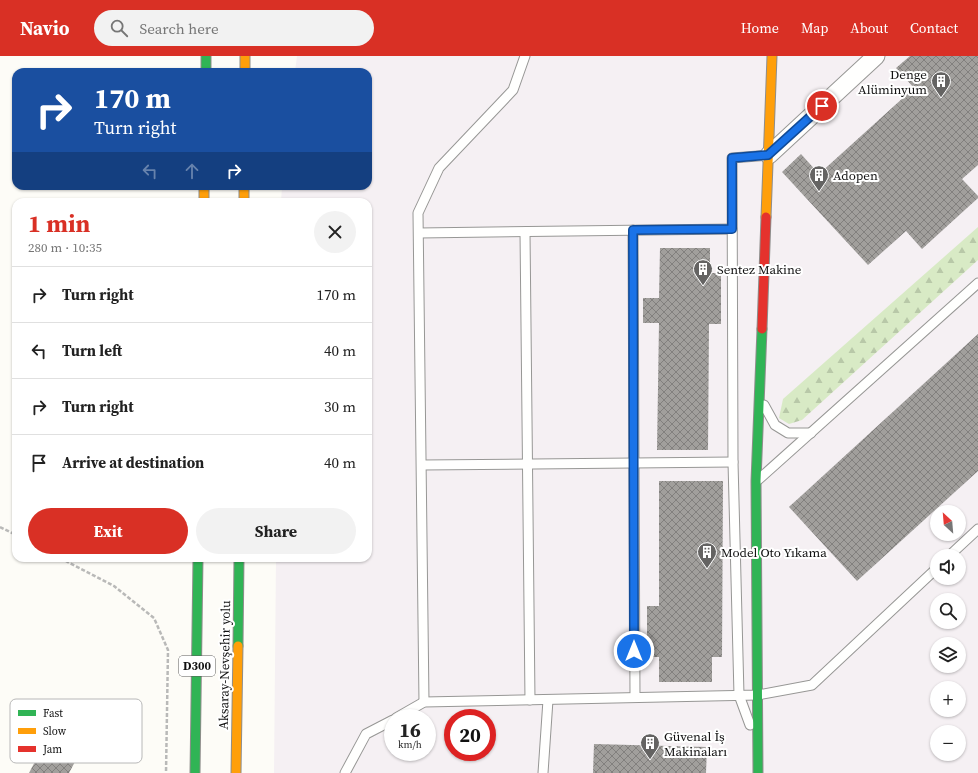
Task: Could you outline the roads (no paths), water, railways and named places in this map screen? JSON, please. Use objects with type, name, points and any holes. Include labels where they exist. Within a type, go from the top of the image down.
[{"type":"main road","points":[[206,56],[206,68]]},
{"type":"main road","points":[[245,68],[246,56]]},
{"type":"main road","points":[[758,773],[756,481],[772,56]]},
{"type":"main road","name":"D300","points":[[195,773],[198,562]]},
{"type":"main road","name":"Aksaray-Nevşehir yolu","points":[[236,773],[239,562]]},
{"type":"street","points":[[768,155],[876,56]]},
{"type":"lane","points":[[424,702],[418,213],[439,168],[513,90],[525,56]]},
{"type":"lane","points":[[758,745],[739,695],[734,462],[732,158],[768,155]]},
{"type":"lane","points":[[419,233],[732,229]]},
{"type":"lane","points":[[633,230],[635,698]]},
{"type":"lane","points":[[525,232],[530,700]]},
{"type":"lane","points":[[756,481],[978,284]]},
{"type":"lane","points":[[760,397],[775,425],[788,433],[811,433]]},
{"type":"lane","points":[[422,465],[734,462]]},
{"type":"lane","points":[[957,549],[978,529]]},
{"type":"lane","points":[[412,709],[424,702],[758,695],[812,685],[930,575]]},
{"type":"lane","points":[[542,773],[548,700]]},
{"type":"lane","points":[[345,773],[366,734],[384,725]]},
{"type":"place","name":"Denge Alüminyum","points":[[941,98]]},
{"type":"place","name":"Adopen","points":[[819,192]]},
{"type":"place","name":"Sentez Makine","points":[[703,286]]},
{"type":"place","name":"Model Oto Yıkama","points":[[707,569]]},
{"type":"place","name":"Güvenal İş Makinaları","points":[[650,760]]}]
